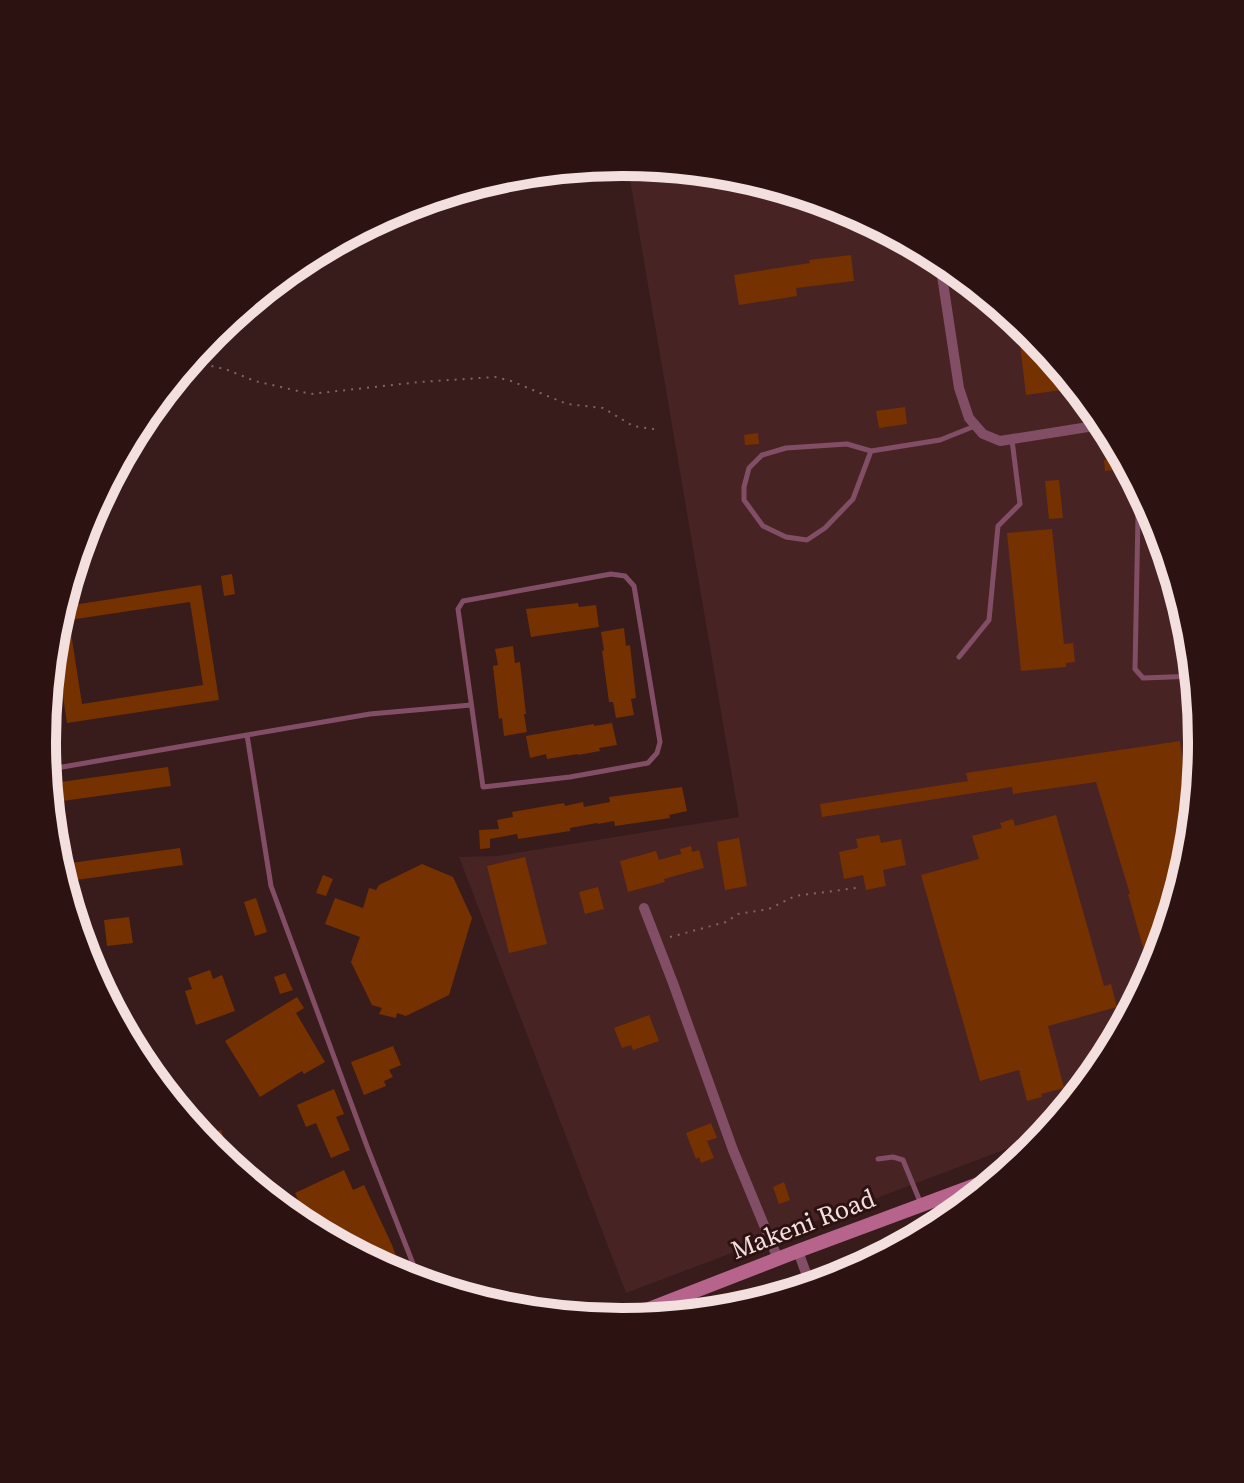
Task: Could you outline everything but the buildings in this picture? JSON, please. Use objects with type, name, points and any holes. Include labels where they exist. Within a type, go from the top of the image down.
[{"type":"main road","name":"Makeni Road","points":[[656,1306],[922,1205],[964,1193]]},
{"type":"street","points":[[942,275],[959,388],[969,418],[975,426],[983,434],[1000,441],[1092,426]]},
{"type":"street","points":[[644,908],[733,1150],[778,1259]]},
{"type":"street","points":[[798,1251],[807,1276]]},
{"type":"lane","points":[[871,451],[853,499],[825,528],[807,540],[786,537],[763,526],[744,500],[749,468],[762,455],[786,448],[847,444],[871,451],[940,440],[975,426]]},
{"type":"lane","points":[[959,657],[989,620],[998,526],[1020,504],[1012,439]]},
{"type":"lane","points":[[1139,512],[1135,669],[1143,678],[1184,676]]},
{"type":"lane","points":[[611,574],[625,576],[634,586],[660,742],[657,753],[648,763],[570,777],[483,787],[471,705],[458,609],[463,601],[611,574]]},
{"type":"lane","points":[[57,768],[370,714],[471,705]]},
{"type":"lane","points":[[247,735],[271,886],[415,1268]]},
{"type":"lane","points":[[878,1159],[893,1157],[903,1160],[922,1205]]},
{"type":"path","points":[[200,364],[311,394],[495,377],[567,404],[603,408],[633,426],[660,430]]},
{"type":"path","points":[[657,942],[679,933],[726,922],[738,914],[769,909],[795,896],[856,888]]},
{"type":"shaded area","points":[[629,176],[696,180],[732,186],[839,219],[905,251],[936,271],[967,292],[1022,341],[1048,368],[1093,427],[1130,491],[1145,525],[1169,595],[1177,631],[1187,704],[1188,742],[1187,779],[1177,852],[1169,888],[1145,958],[1130,992],[1093,1056],[1048,1115],[1022,1142],[626,1293],[459,857],[497,856],[739,817]]}]
